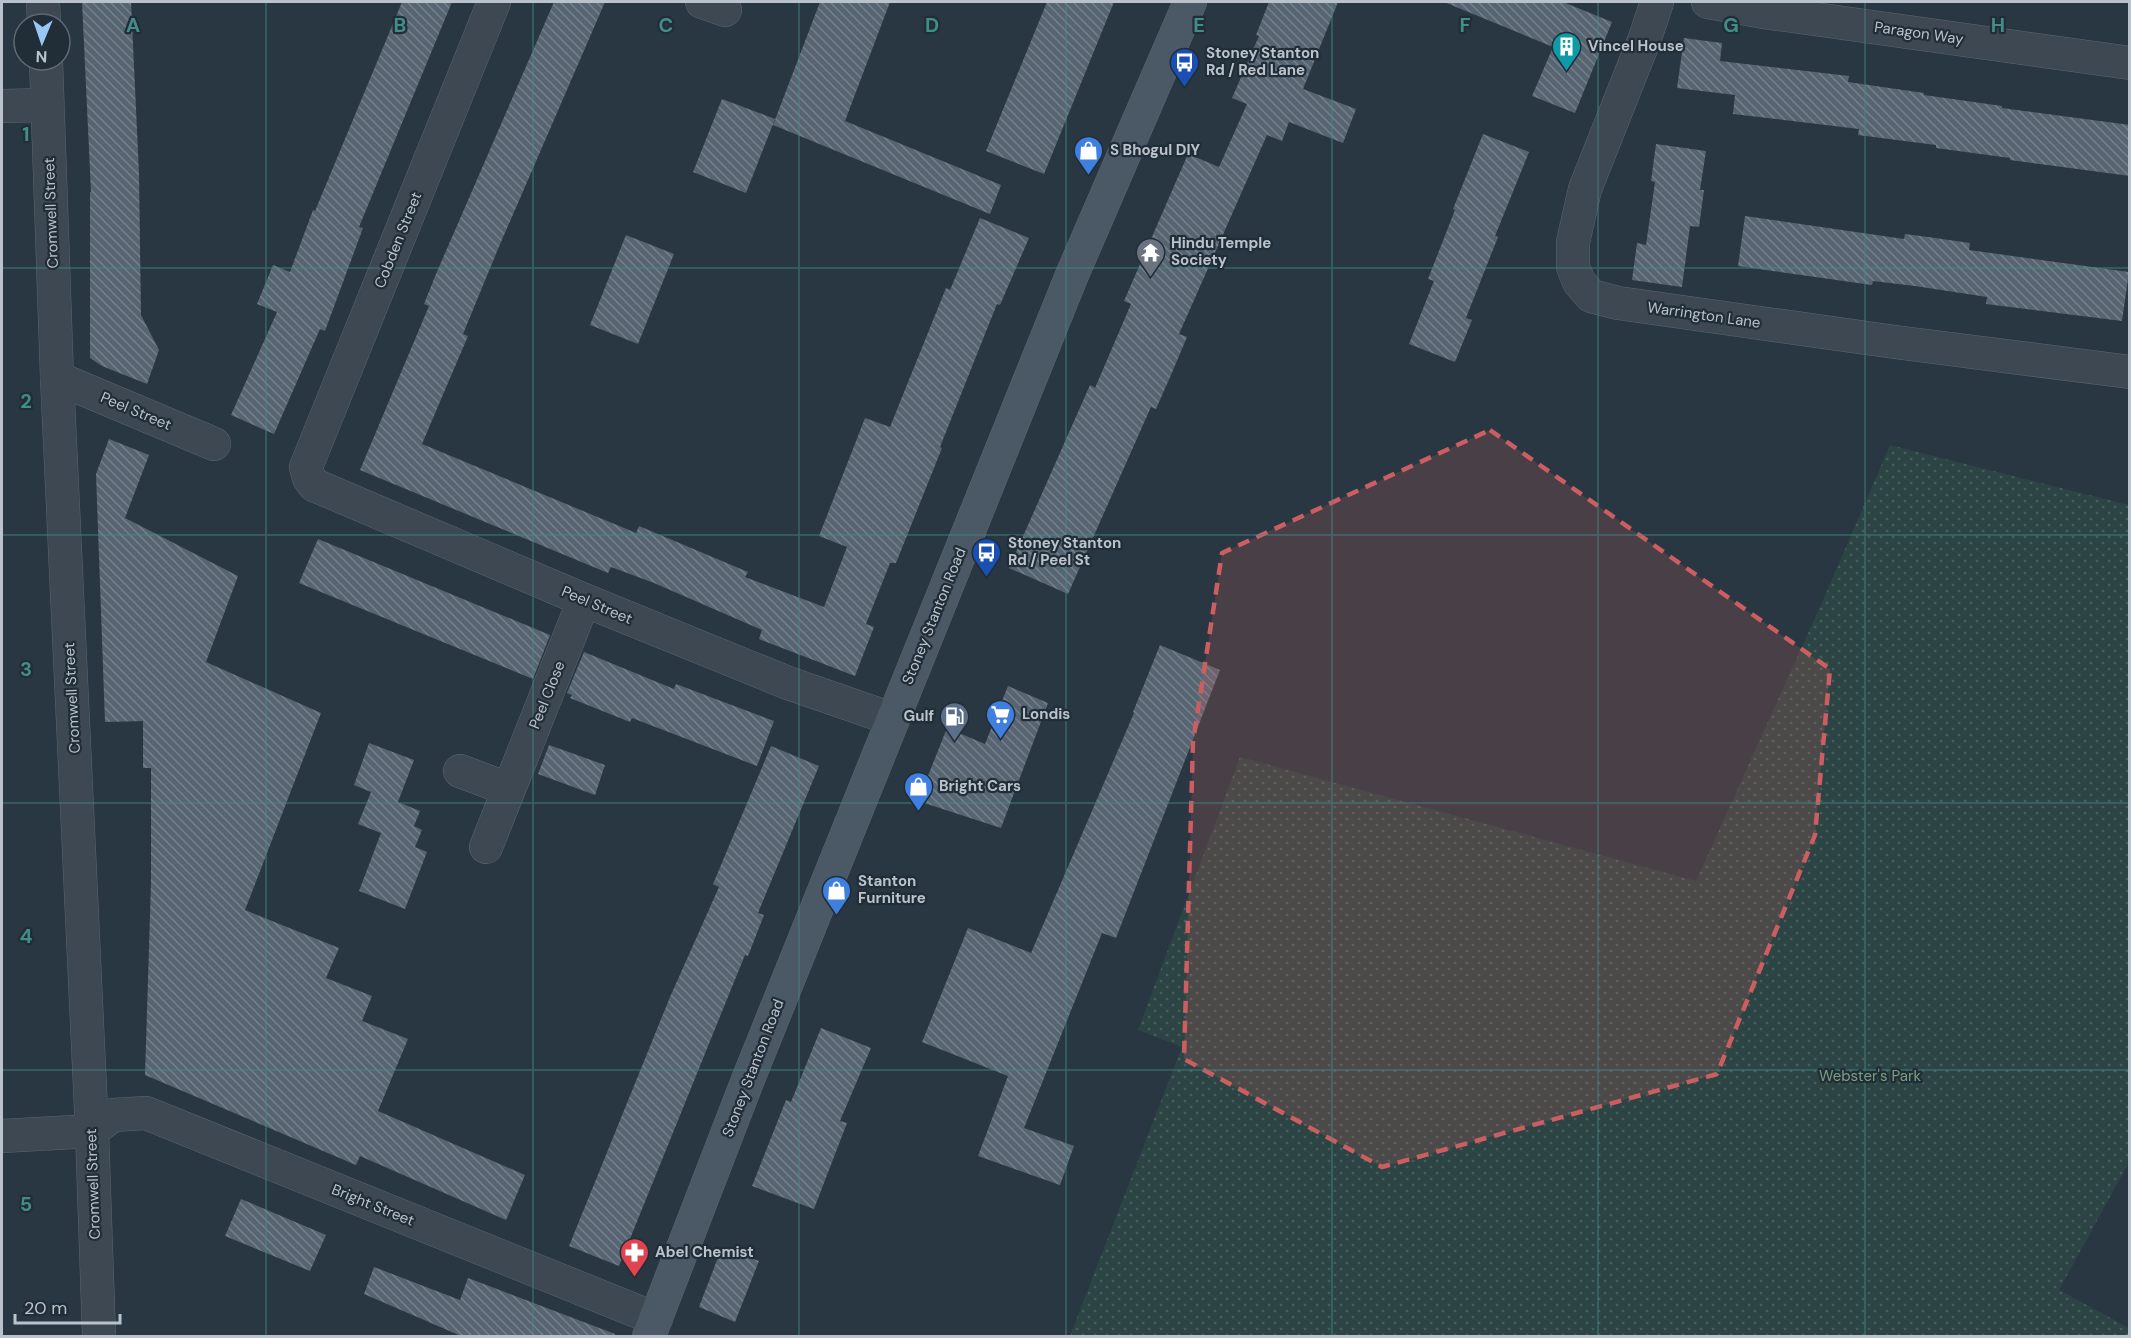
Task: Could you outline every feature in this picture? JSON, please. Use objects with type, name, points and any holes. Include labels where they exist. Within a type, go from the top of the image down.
[{"type":"main road","name":"Stoney Stanton Road","points":[[652,1328],[747,1082],[1072,274],[1190,2]]},
{"type":"street","name":"Cobden Street","points":[[309,478],[306,467],[494,2]]},
{"type":"street","name":"Warrington Lane","points":[[1658,2],[1585,189],[1575,231],[1573,267],[1579,282],[1591,296],[1652,308],[2130,372]]},
{"type":"street","name":"Paragon Way","points":[[1708,2],[1765,7],[2130,63]]},
{"type":"street","name":"Cromwell Street","points":[[46,72],[57,378],[92,1131],[99,1336]]},
{"type":"street","points":[[2,106],[47,105]]},
{"type":"street","name":"Peel Street","points":[[57,378],[214,444]]},
{"type":"street","name":"Peel Street","points":[[309,478],[314,485],[584,600],[788,684],[892,719]]},
{"type":"street","name":"Peel Close","points":[[486,847],[584,600]]},
{"type":"street","points":[[460,771],[508,789]]},
{"type":"street","name":"Bright Street","points":[[92,1131],[113,1114],[146,1113],[652,1328]]},
{"type":"street","points":[[2,1136],[92,1131]]},
{"type":"highlighted area","points":[[1490,430],[1830,669],[1815,835],[1717,1074],[1382,1167],[1184,1059],[1193,742],[1222,553]]},
{"type":"green space","name":"Webster's Park","points":[[1890,445],[2129,505],[2129,1162],[2059,1290],[2129,1328],[2129,1336],[1070,1336],[1182,1047],[1138,1030],[1240,757],[1696,881],[1824,598]]},
{"type":"building","points":[[82,2],[131,2],[139,173],[141,315],[159,350],[147,384],[102,366],[90,358],[91,192]]},
{"type":"building","points":[[402,2],[452,2],[359,227],[363,228],[325,331],[320,329],[274,434],[231,415],[277,312],[257,304],[273,265],[290,272],[313,210],[315,211]]},
{"type":"building","points":[[554,2],[605,2],[498,249],[463,334],[468,336],[422,444],[636,533],[639,526],[748,572],[745,577],[824,607],[847,547],[819,536],[865,418],[890,427],[946,288],[950,290],[980,218],[1029,238],[1000,305],[997,304],[896,563],[890,563],[866,624],[874,627],[855,676],[759,639],[762,630],[654,583],[611,567],[608,573],[360,470],[429,306],[424,304],[436,274]]},
{"type":"building","points":[[820,2],[890,2],[845,121],[1001,185],[990,214],[773,125]]},
{"type":"building","points":[[1047,2],[1114,2],[1044,174],[986,151]]},
{"type":"building","points":[[1269,2],[1338,2],[1303,89],[1356,109],[1343,143],[1289,122],[1282,141],[1267,135],[1179,334],[1187,337],[1171,375],[1156,409],[1151,407],[1068,594],[1009,568],[1090,385],[1095,388],[1131,304],[1124,301],[1188,154],[1219,167],[1247,104],[1232,98],[1259,36],[1256,35]]},
{"type":"building","name":"Vincel House","points":[[1444,2],[1563,2],[1612,22],[1575,113],[1532,96],[1553,47]]},
{"type":"building","points":[[1684,38],[1722,43],[1720,61],[1849,76],[1848,82],[2002,106],[2002,108],[2130,125],[2130,176],[2010,160],[2010,158],[1936,148],[1936,145],[1858,135],[1859,129],[1733,114],[1735,95],[1677,88]]},
{"type":"building","points":[[722,99],[775,119],[746,193],[693,172]]},
{"type":"building","points":[[1483,134],[1529,152],[1495,236],[1498,237],[1466,318],[1472,320],[1455,362],[1409,344],[1434,281],[1428,279]]},
{"type":"building","points":[[1656,144],[1706,151],[1700,190],[1704,190],[1699,227],[1690,226],[1682,287],[1632,280],[1637,243],[1646,245],[1655,182],[1651,181]]},
{"type":"building","points":[[1745,216],[1904,239],[1905,234],[1970,243],[1969,250],[2129,272],[2122,321],[1986,304],[1987,297],[1915,286],[1873,281],[1872,285],[1738,266]]},
{"type":"building","points":[[626,235],[674,254],[638,344],[590,325]]},
{"type":"building","points":[[109,439],[149,455],[125,518],[238,576],[206,662],[321,713],[245,910],[339,948],[326,978],[372,996],[362,1021],[408,1039],[378,1111],[525,1175],[506,1220],[360,1156],[356,1165],[145,1075],[151,883],[151,768],[143,768],[143,721],[105,722],[96,474]]},
{"type":"building","points":[[318,539],[550,635],[533,679],[299,583]]},
{"type":"building","points":[[1160,645],[1220,670],[1116,938],[1102,933],[1024,1128],[1074,1146],[1060,1185],[978,1156],[1008,1076],[922,1042],[968,928],[1031,953],[1134,713]]},
{"type":"building","points":[[584,652],[674,689],[676,684],[774,721],[757,766],[632,718],[630,722],[570,698],[572,695],[567,693]]},
{"type":"building","points":[[1008,686],[1048,703],[1001,828],[918,801],[947,728],[985,744]]},
{"type":"building","points":[[369,743],[414,760],[398,802],[420,811],[414,826],[422,830],[415,847],[427,852],[405,909],[359,891],[381,833],[358,824],[371,792],[354,785]]},
{"type":"building","points":[[549,745],[605,765],[595,795],[538,774]]},
{"type":"building","points":[[771,746],[819,766],[758,913],[764,915],[748,956],[745,955],[619,1266],[569,1246],[670,997],[719,887],[713,884]]},
{"type":"building","points":[[821,1028],[871,1048],[840,1121],[847,1123],[814,1209],[752,1186],[786,1100],[791,1102]]},
{"type":"building","points":[[241,1199],[326,1235],[310,1271],[225,1236]]},
{"type":"building","points":[[722,1247],[759,1261],[735,1322],[699,1307]]},
{"type":"building","points":[[374,1267],[460,1300],[468,1278],[615,1334],[614,1336],[461,1336],[364,1294]]},
{"type":"place","name":"Vincel House","points":[[1567,72]]},
{"type":"place","name":"Stoney Stanton Rd / Red Lane","points":[[1185,88]]},
{"type":"place","name":"S Bhogul DIY","points":[[1089,176]]},
{"type":"place","name":"Hindu Temple Society","points":[[1150,278]]},
{"type":"place","name":"Stoney Stanton Rd / Peel St","points":[[987,578]]},
{"type":"place","name":"Londis","points":[[1001,740]]},
{"type":"place","name":"Gulf","points":[[955,742]]},
{"type":"place","name":"Bright Cars","points":[[918,812]]},
{"type":"place","name":"Stanton Furniture","points":[[837,916]]},
{"type":"place","name":"Abel Chemist","points":[[634,1278]]}]
